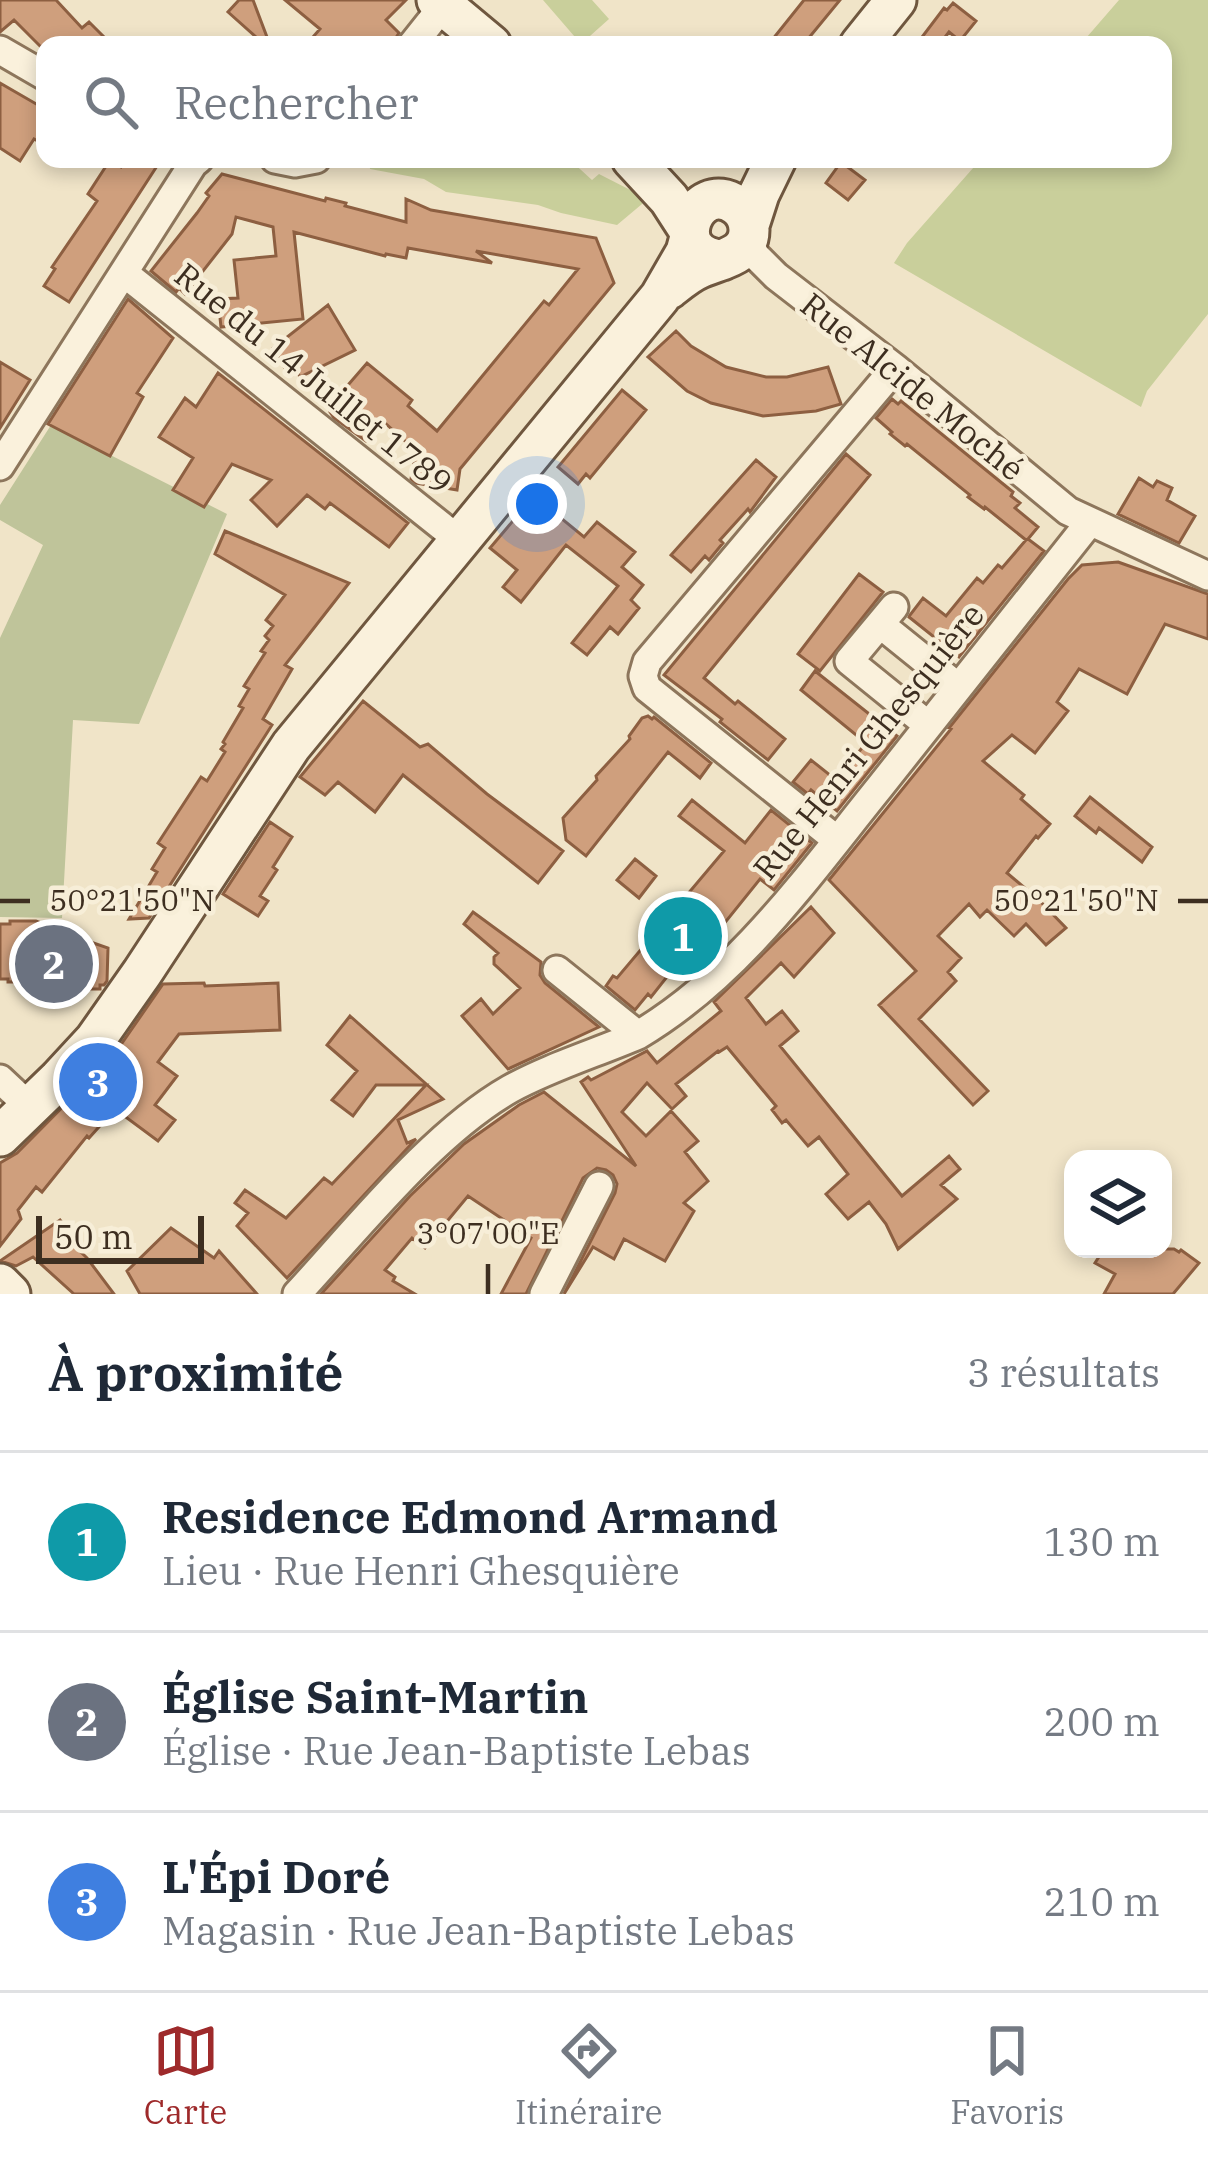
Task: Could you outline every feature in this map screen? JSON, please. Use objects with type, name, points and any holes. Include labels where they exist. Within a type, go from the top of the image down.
[{"type":"street","points":[[867,36],[896,0]]},
{"type":"street","points":[[418,36],[440,3],[480,36]]},
{"type":"street","points":[[0,50],[36,71]]},
{"type":"street","points":[[0,466],[188,168]]},
{"type":"street","name":"Rue Alcide Moché","points":[[640,168],[669,200],[756,256],[1056,502],[1089,523],[1208,576]]},
{"type":"street","points":[[718,228],[742,184],[758,168]]},
{"type":"street","points":[[0,1136],[77,1060],[109,1021],[291,746],[660,297],[682,261],[759,194],[772,168]]},
{"type":"street","name":"Rue du 14 Juillet 1789","points":[[124,273],[459,539]]},
{"type":"street","points":[[837,841],[647,688],[643,676],[647,662],[895,368]]},
{"type":"street","name":"Rue Henri Ghesquière","points":[[297,1294],[460,1124],[524,1082],[638,1035],[671,1015],[751,942],[1089,523]]},
{"type":"street","points":[[928,725],[849,661],[887,615],[958,687]]},
{"type":"street","points":[[557,970],[638,1035]]},
{"type":"street","points":[[0,1079],[31,1108]]},
{"type":"street","points":[[544,1294],[598,1186]]},
{"type":"street","points":[[0,1284],[10,1294]]},
{"type":"green space","points":[[543,0],[592,0],[609,19],[590,36],[574,36]]},
{"type":"green space","points":[[1119,0],[1208,0],[1208,314],[1147,391],[1141,407],[894,263],[973,168],[1172,168],[1172,36],[1088,36]]},
{"type":"green space","points":[[579,168],[592,180],[599,174],[648,199],[617,225],[538,205],[446,192],[424,179],[370,169]]},
{"type":"green space","points":[[51,425],[227,514],[139,724],[73,720],[62,918],[0,917],[0,638],[43,545],[0,520],[0,505]]},
{"type":"building","points":[[0,0],[56,0],[82,28],[89,22],[103,36],[36,36],[36,42],[14,20],[0,32]]},
{"type":"building","points":[[239,0],[253,0],[267,36],[255,36],[228,12]]},
{"type":"building","points":[[285,0],[406,0],[386,20],[397,36],[314,36],[320,29]]},
{"type":"building","points":[[804,0],[840,0],[810,36],[775,36]]},
{"type":"building","points":[[953,3],[976,21],[964,36],[949,32],[923,36],[944,8]]},
{"type":"building","points":[[0,83],[36,104],[36,140],[20,161],[0,148]]},
{"type":"building","points":[[105,168],[156,168],[69,302],[44,286],[97,201],[88,194]]},
{"type":"building","points":[[837,168],[849,168],[865,180],[848,200],[826,183]]},
{"type":"building","points":[[222,174],[406,222],[406,199],[431,210],[596,238],[614,283],[460,469],[457,490],[416,483],[411,479],[416,451],[385,423],[366,441],[334,418],[330,412],[345,395],[342,392],[367,363],[412,400],[408,406],[437,431],[544,301],[549,305],[578,269],[476,251],[492,263],[408,248],[406,258],[385,256],[294,232],[303,319],[221,327],[218,299],[238,298],[234,260],[276,256],[273,227],[236,217],[232,234],[185,294],[151,271]]},
{"type":"building","points":[[128,299],[173,338],[137,393],[143,397],[110,456],[48,424]]},
{"type":"building","points":[[328,305],[355,350],[300,377],[297,371],[289,375],[273,348]]},
{"type":"building","points":[[676,331],[726,367],[766,377],[828,367],[841,404],[763,416],[711,403],[687,391],[648,357]]},
{"type":"building","points":[[0,362],[30,380],[0,428]]},
{"type":"building","points":[[218,373],[408,523],[389,547],[330,503],[325,509],[307,495],[277,526],[251,500],[271,480],[232,464],[204,507],[173,490],[193,458],[159,437],[185,398],[196,407]]},
{"type":"building","points":[[622,390],[646,410],[590,478],[586,474],[578,484],[558,467]]},
{"type":"building","points":[[892,399],[901,401],[1013,492],[1011,496],[1020,503],[1015,508],[1038,527],[1028,539],[1044,551],[959,657],[910,615],[923,598],[946,616],[977,578],[983,583],[1026,540],[890,434],[876,418]]},
{"type":"building","points":[[846,454],[870,475],[704,678],[785,739],[768,760],[664,675]]},
{"type":"building","points":[[756,460],[776,477],[750,512],[748,509],[720,540],[723,543],[709,560],[705,556],[691,572],[671,555]]},
{"type":"building","points":[[1139,478],[1153,487],[1157,481],[1172,488],[1167,500],[1195,516],[1179,543],[1118,514]]},
{"type":"building","points":[[534,496],[584,537],[597,522],[635,552],[622,567],[643,585],[631,600],[639,608],[618,634],[610,627],[587,655],[572,643],[618,586],[566,545],[521,602],[503,587],[517,570],[490,548]]},
{"type":"building","points":[[225,531],[349,583],[285,665],[292,669],[263,719],[272,725],[149,918],[129,919],[157,872],[152,869],[165,848],[158,843],[201,777],[207,781],[225,752],[223,742],[249,689],[244,686],[265,653],[261,651],[269,640],[265,636],[273,626],[266,620],[285,595],[215,554]]},
{"type":"building","points":[[1118,562],[1208,594],[1208,639],[1165,624],[1127,694],[1079,669],[1057,702],[1068,711],[1035,753],[1012,735],[983,761],[1050,824],[1007,873],[1066,928],[1046,945],[1026,924],[1014,936],[987,910],[980,917],[969,904],[938,936],[961,958],[948,972],[956,981],[919,1019],[988,1091],[973,1105],[879,1005],[916,971],[829,880],[1068,579],[1082,565]]},
{"type":"building","points":[[859,574],[883,592],[820,671],[798,654]]},
{"type":"building","points":[[815,671],[897,736],[837,811],[793,782],[811,760],[836,780],[866,743],[801,690]]},
{"type":"building","points":[[363,701],[420,747],[428,744],[563,851],[538,883],[403,775],[375,812],[338,782],[325,795],[300,777]]},
{"type":"building","points":[[648,716],[711,763],[700,778],[668,752],[586,856],[566,840],[563,818]]},
{"type":"building","points":[[1090,797],[1152,847],[1142,862],[1099,828],[1096,833],[1075,816]]},
{"type":"building","points":[[692,800],[745,843],[771,810],[812,843],[774,890],[760,879],[690,966],[681,959],[635,1010],[606,986],[724,851],[679,816]]},
{"type":"building","points":[[270,822],[292,837],[260,896],[268,901],[258,916],[223,894]]},
{"type":"building","points":[[635,859],[656,876],[639,898],[617,880]]},
{"type":"building","points":[[811,907],[834,933],[794,977],[781,963],[746,998],[766,1024],[782,1011],[798,1031],[780,1046],[902,1196],[949,1156],[960,1169],[941,1185],[957,1199],[898,1249],[869,1202],[848,1219],[826,1194],[848,1174],[819,1137],[808,1146],[786,1120],[782,1123],[772,1110],[776,1106],[727,1047],[676,1084],[686,1096],[672,1109],[647,1083],[622,1112],[646,1136],[671,1111],[698,1141],[685,1152],[708,1181],[684,1203],[694,1211],[665,1261],[624,1239],[614,1259],[593,1247],[564,1294],[615,1193],[613,1175],[597,1168],[583,1178],[526,1294],[501,1294],[531,1238],[468,1196],[425,1248],[412,1238],[385,1270],[415,1294],[321,1294],[464,1144],[544,1092],[636,1166],[581,1082],[647,1051],[657,1063],[721,1011],[714,1002]]},
{"type":"building","points":[[473,912],[541,962],[545,983],[599,1027],[508,1069],[462,1016],[481,999],[493,1014],[520,988],[494,964],[498,953],[464,924]]},
{"type":"building","points":[[36,921],[59,937],[108,948],[107,981],[100,989],[65,989],[61,983],[28,987],[24,982],[0,979],[0,924]]},
{"type":"building","points":[[278,983],[280,1030],[179,1034],[158,1062],[177,1076],[155,1105],[175,1120],[158,1141],[115,1109],[42,1192],[36,1187],[18,1210],[21,1219],[0,1246],[0,1163],[17,1153],[113,1056],[163,984]]},
{"type":"building","points":[[350,1016],[443,1099],[398,1120],[407,1143],[416,1139],[287,1278],[237,1226],[248,1213],[235,1203],[245,1190],[286,1218],[324,1178],[332,1184],[426,1085],[376,1085],[353,1116],[332,1100],[357,1071],[327,1045]]},
{"type":"building","points":[[60,1220],[71,1235],[66,1238],[114,1294],[74,1294],[33,1257],[16,1266],[0,1261]]},
{"type":"building","points":[[171,1228],[214,1258],[219,1251],[257,1294],[140,1294],[127,1271]]},
{"type":"building","points":[[1174,1249],[1199,1263],[1173,1294],[1104,1294],[1115,1274],[1095,1263],[1098,1258],[1172,1258]]},
{"type":"place","name":"Residence Edmond Armand","points":[[683,936]]},
{"type":"place","name":"Église Saint-Martin","points":[[54,964]]},
{"type":"place","name":"L'Épi Doré","points":[[98,1082]]}]
